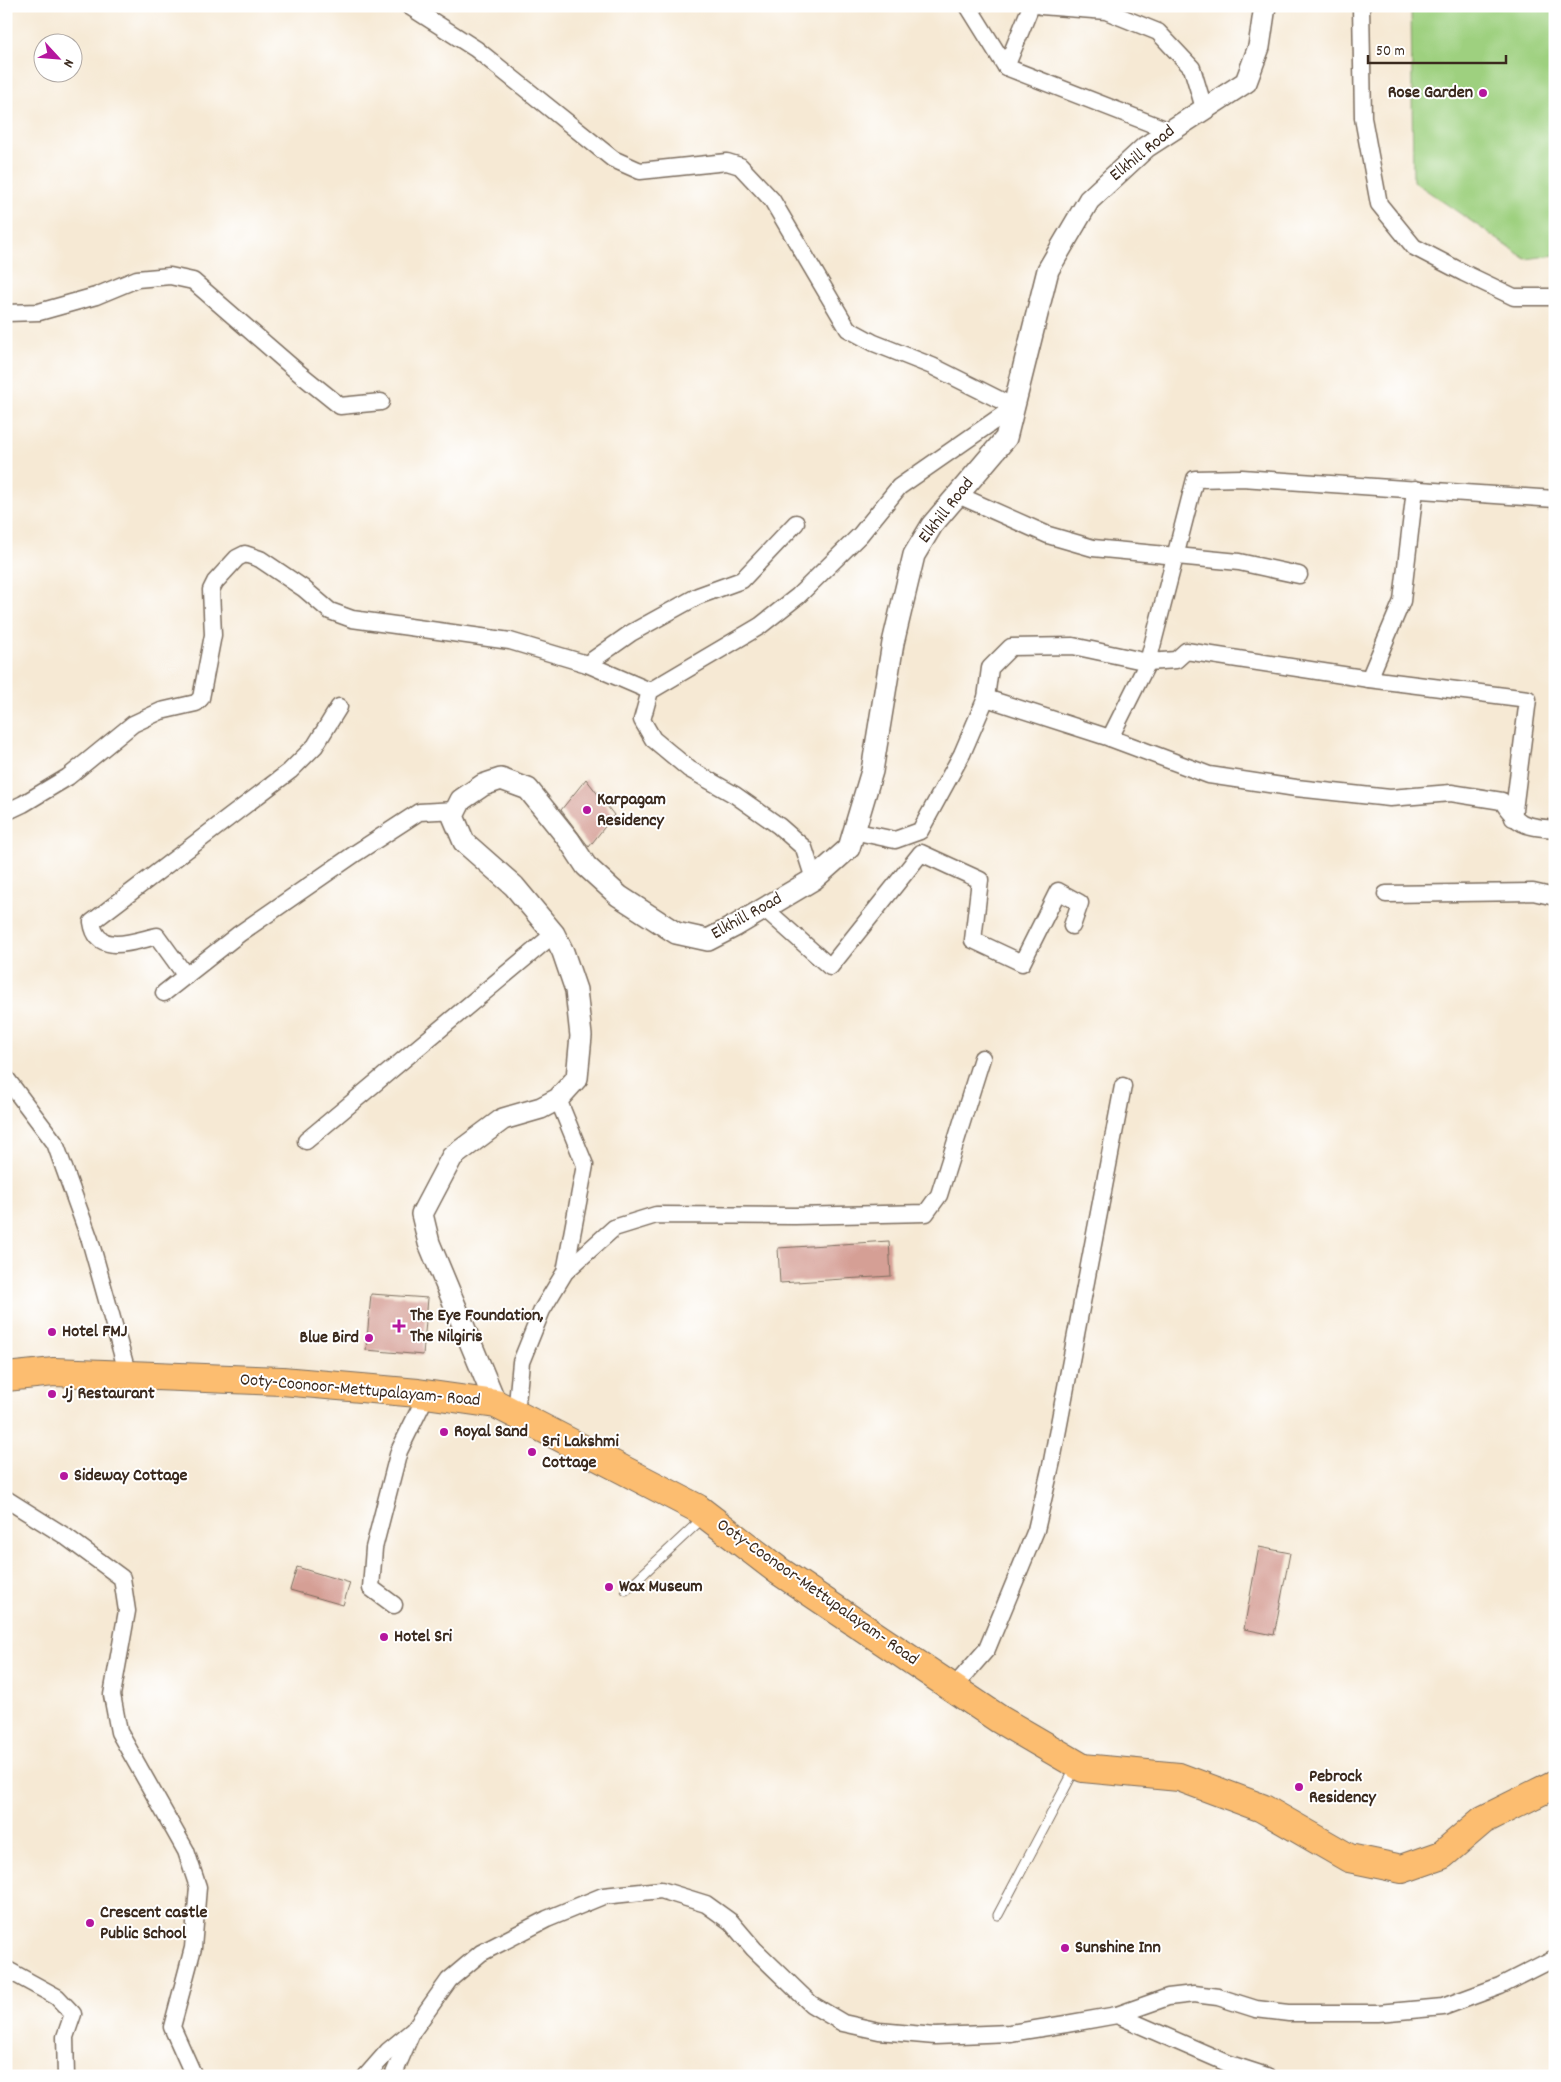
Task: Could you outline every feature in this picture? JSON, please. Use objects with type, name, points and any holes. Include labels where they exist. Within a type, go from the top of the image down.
[{"type":"highway","name":"Ooty-Coonoor-Mettupalayam- Road","points":[[6,1377],[54,1372],[282,1381],[427,1394],[506,1409],[697,1508],[779,1571],[999,1719],[1077,1765],[1083,1768],[1179,1778],[1262,1808],[1349,1858],[1402,1869],[1442,1854],[1483,1820],[1555,1784]]},
{"type":"street","points":[[409,6],[476,49],[613,159],[640,171],[726,162],[740,166],[772,200],[848,329],[874,343],[932,366],[1014,406],[899,487],[860,535],[798,596],[760,626],[650,691],[642,720],[653,739],[689,769],[735,796],[779,826],[804,848],[814,879]]},
{"type":"street","points":[[968,6],[1006,67],[1170,131]]},
{"type":"street","points":[[1006,67],[1031,6]]},
{"type":"street","points":[[1041,6],[1106,12],[1158,32],[1192,68],[1204,108]]},
{"type":"street","name":"Elkhill Road","points":[[456,810],[461,800],[483,785],[502,779],[528,789],[569,840],[586,866],[618,896],[676,934],[708,940],[814,879],[849,848],[872,771],[893,643],[914,556],[932,525],[1006,438],[1048,270],[1089,200],[1146,147],[1246,82],[1259,46],[1265,6]]},
{"type":"street","points":[[1361,6],[1362,118],[1379,204],[1414,247],[1514,297],[1555,297]]},
{"type":"street","points":[[6,313],[39,312],[96,296],[137,279],[170,276],[193,281],[298,374],[340,406],[381,402]]},
{"type":"street","points":[[1110,738],[1148,662],[1195,479],[1242,478],[1555,499]]},
{"type":"street","points":[[1369,679],[1402,601],[1415,489]]},
{"type":"street","points":[[958,495],[1048,535],[1084,545],[1239,562],[1299,574]]},
{"type":"street","points":[[587,664],[630,633],[698,596],[742,580],[796,522]]},
{"type":"street","points":[[6,812],[24,804],[68,777],[133,724],[161,711],[196,703],[200,698],[213,635],[211,590],[215,582],[237,558],[245,554],[260,559],[303,588],[330,611],[352,619],[510,641],[587,664],[650,691]]},
{"type":"street","points":[[853,832],[895,840],[920,830],[962,754],[986,698],[990,668],[1011,647],[1074,646],[1148,662],[1176,660],[1186,651],[1369,679],[1528,699],[1513,818]]},
{"type":"street","points":[[986,698],[1110,738],[1209,775],[1296,788],[1390,798],[1451,793],[1502,801],[1513,818],[1528,826],[1555,829]]},
{"type":"street","points":[[186,976],[157,936],[108,944],[100,939],[94,931],[92,922],[290,771],[315,746],[339,707]]},
{"type":"street","points":[[164,993],[263,918],[356,852],[420,812],[456,810],[453,816],[464,842],[514,886],[554,934],[563,952],[576,990],[581,1036],[577,1078],[558,1099],[541,1108],[503,1119],[452,1157],[422,1214],[429,1243],[506,1409]]},
{"type":"street","points":[[764,908],[830,967],[921,853],[980,880],[973,940],[1022,963],[1058,891],[1080,903],[1072,926]]},
{"type":"street","points":[[1386,894],[1533,892],[1555,897]]},
{"type":"street","points":[[306,1141],[554,934]]},
{"type":"street","points":[[506,1409],[521,1362],[542,1310],[566,1272],[614,1228],[656,1214],[794,1216],[926,1213],[938,1195],[982,1058]]},
{"type":"street","points":[[6,1078],[55,1143],[90,1240],[128,1375]]},
{"type":"street","points":[[953,1688],[987,1649],[1036,1530],[1052,1461],[1123,1086]]},
{"type":"street","points":[[558,1099],[585,1165],[566,1272]]},
{"type":"street","points":[[394,1605],[371,1588],[374,1548],[399,1451],[427,1394]]},
{"type":"street","points":[[6,1499],[65,1536],[122,1578],[127,1611],[112,1695],[119,1732],[186,1851],[198,1887],[193,1948],[172,2027],[194,2076]]},
{"type":"street","points":[[393,2076],[412,2032],[449,1980],[481,1953],[547,1919],[603,1896],[661,1890],[706,1904],[731,1922],[754,1949],[811,2004],[843,2023],[879,2031],[935,2036],[1010,2033],[1117,2015],[1168,1997],[1194,1994],[1218,1997],[1256,2009],[1289,2013],[1378,2013],[1443,2007],[1500,1986],[1555,1958]]},
{"type":"street","points":[[6,1968],[57,1997],[73,2014],[65,2037],[66,2076]]},
{"type":"street","points":[[1117,2015],[1227,2063],[1267,2076]]},
{"type":"street","points":[[366,2076],[388,2051],[412,2032]]},
{"type":"lane","points":[[626,1590],[706,1515]]},
{"type":"lane","points":[[998,1915],[1077,1765]]},
{"type":"green space","name":"Rose Garden","points":[[1411,6],[1555,6],[1555,255],[1526,259],[1413,181]]},
{"type":"building","name":"Karpagam Residency","points":[[586,779],[614,815],[589,847],[561,810]]},
{"type":"building","points":[[889,1241],[891,1276],[780,1283],[778,1248]]},
{"type":"building","points":[[371,1294],[428,1298],[423,1355],[366,1350]]},
{"type":"building","points":[[1259,1547],[1290,1553],[1274,1635],[1244,1629]]},
{"type":"building","points":[[297,1567],[350,1583],[343,1605],[290,1590]]},
{"type":"place","name":"Rose Garden","points":[[1483,93]]},
{"type":"place","name":"Karpagam Residency","points":[[587,810]]},
{"type":"place","name":"The Eye Foundation, The Nilgiris","points":[[399,1326]]},
{"type":"place","name":"Hotel FMJ","points":[[52,1332]]},
{"type":"place","name":"Blue Bird","points":[[369,1338]]},
{"type":"place","name":"Jj Restaurant","points":[[52,1394]]},
{"type":"place","name":"Royal Sand","points":[[444,1432]]},
{"type":"place","name":"Sri Lakshmi Cottage","points":[[532,1452]]},
{"type":"place","name":"Sideway Cottage","points":[[64,1476]]},
{"type":"place","name":"Wax Museum","points":[[609,1587]]},
{"type":"place","name":"Hotel Sri","points":[[384,1637]]},
{"type":"place","name":"Pebrock Residency","points":[[1299,1787]]},
{"type":"place","name":"Crescent castle Public School","points":[[90,1923]]},
{"type":"place","name":"Sunshine Inn","points":[[1065,1948]]}]
